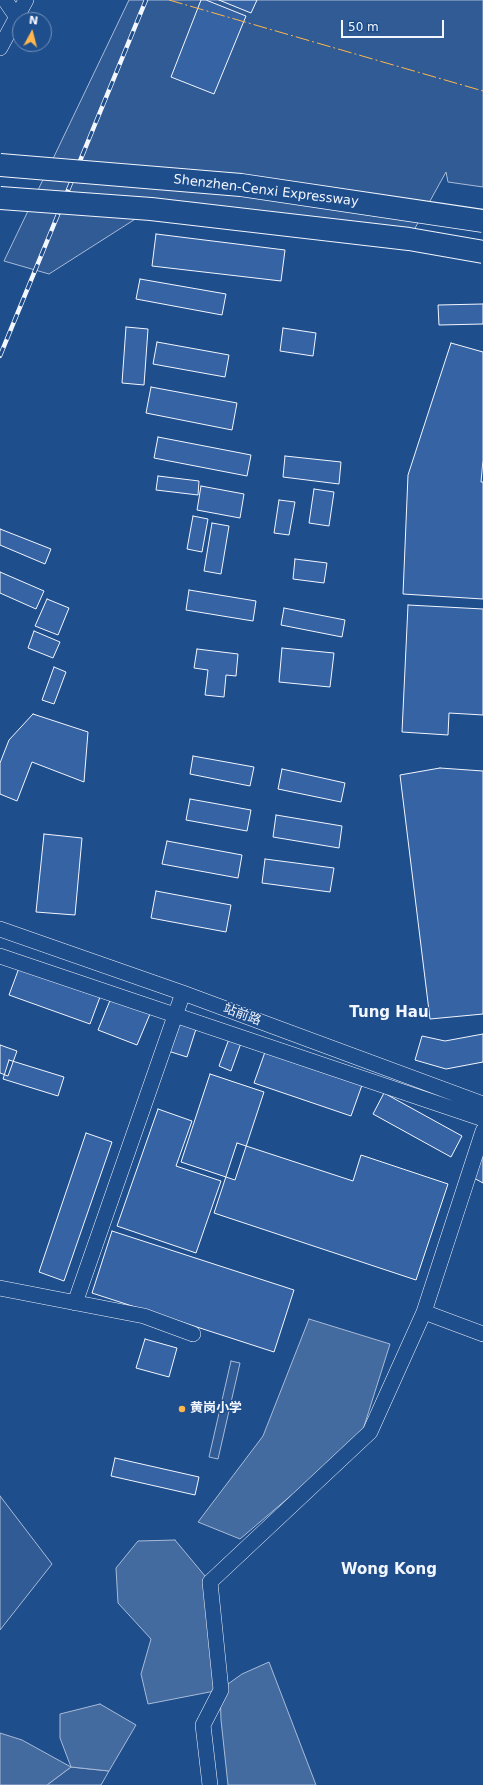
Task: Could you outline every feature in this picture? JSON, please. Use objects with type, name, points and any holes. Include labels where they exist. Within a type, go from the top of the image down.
[{"type":"highway","name":"Shenzhen-Cenxi Expressway","points":[[0,165],[241,185],[483,221]]},
{"type":"highway","points":[[0,198],[151,209],[409,239],[483,252]]},
{"type":"street","points":[[5,0],[13,12]]},
{"type":"street","points":[[18,12],[26,0]]},
{"type":"street","points":[[0,48],[12,24]]},
{"type":"street","name":"站前路","points":[[0,929],[183,993],[483,1104]]},
{"type":"street","name":"站前路","points":[[0,956],[483,1118]]},
{"type":"street","points":[[75,1303],[183,993]]},
{"type":"street","points":[[467,1098],[483,1096]]},
{"type":"street","points":[[210,1785],[203,1725],[220,1690],[210,1582],[370,1432],[424,1312],[483,1131]]},
{"type":"street","points":[[0,1288],[144,1316],[193,1334]]},
{"type":"street","points":[[424,1312],[483,1334]]},
{"type":"shaded area","points":[[129,0],[483,0],[483,187],[448,182],[446,172],[409,239],[151,209],[49,274],[4,261]]},
{"type":"shaded area","points":[[309,1319],[390,1344],[361,1436],[240,1539],[198,1522],[263,1436]]},
{"type":"shaded area","points":[[231,1361],[240,1363],[218,1459],[209,1457]]},
{"type":"shaded area","points":[[0,1496],[52,1564],[0,1630]]},
{"type":"shaded area","points":[[175,1540],[210,1582],[221,1689],[242,1674],[269,1662],[316,1785],[228,1785],[221,1720],[220,1690],[148,1704],[141,1674],[151,1639],[118,1603],[116,1568],[138,1541]]},
{"type":"shaded area","points":[[100,1704],[136,1725],[109,1771],[71,1767],[60,1738],[60,1714]]},
{"type":"shaded area","points":[[0,1733],[22,1740],[71,1767],[47,1785],[0,1785]]},
{"type":"shaded area","points":[[71,1767],[109,1771],[101,1785],[47,1785]]},
{"type":"building","points":[[201,0],[206,0],[246,16],[214,94],[171,77]]},
{"type":"building","points":[[219,0],[257,0],[251,13]]},
{"type":"building","points":[[156,234],[285,250],[281,281],[152,266]]},
{"type":"building","points":[[140,279],[226,294],[222,315],[136,299]]},
{"type":"building","points":[[483,304],[483,324],[439,325],[438,305]]},
{"type":"building","points":[[126,327],[148,329],[144,385],[122,383]]},
{"type":"building","points":[[283,328],[316,333],[313,356],[280,351]]},
{"type":"building","points":[[157,342],[229,355],[225,377],[153,364]]},
{"type":"building","points":[[451,343],[483,352],[483,460],[481,482],[483,482],[483,599],[403,594],[408,475]]},
{"type":"building","points":[[151,387],[237,403],[232,430],[146,413]]},
{"type":"building","points":[[158,437],[251,455],[247,476],[154,458]]},
{"type":"building","points":[[285,456],[341,462],[339,484],[283,477]]},
{"type":"building","points":[[158,476],[199,481],[198,495],[156,490]]},
{"type":"building","points":[[201,486],[244,494],[240,518],[197,510]]},
{"type":"building","points":[[314,489],[334,492],[329,526],[309,523]]},
{"type":"building","points":[[279,500],[295,502],[289,535],[274,533]]},
{"type":"building","points":[[193,516],[208,519],[202,552],[187,549]]},
{"type":"building","points":[[212,523],[229,526],[221,574],[204,571]]},
{"type":"building","points":[[0,529],[51,549],[45,564],[0,545]]},
{"type":"building","points":[[295,559],[327,563],[324,583],[293,579]]},
{"type":"building","points":[[0,572],[44,591],[36,609],[0,593]]},
{"type":"building","points":[[189,590],[256,601],[253,621],[186,610]]},
{"type":"building","points":[[47,599],[69,608],[58,635],[35,626]]},
{"type":"building","points":[[408,605],[483,609],[483,715],[449,713],[448,735],[402,732]]},
{"type":"building","points":[[284,608],[345,620],[342,637],[281,625]]},
{"type":"building","points":[[34,631],[60,642],[53,658],[28,648]]},
{"type":"building","points":[[282,648],[334,653],[330,687],[279,682]]},
{"type":"building","points":[[197,649],[238,654],[236,676],[226,675],[224,697],[205,695],[208,670],[194,668]]},
{"type":"building","points":[[54,667],[66,672],[54,704],[42,700]]},
{"type":"building","points":[[33,714],[88,732],[84,782],[32,762],[17,801],[0,794],[0,763],[9,740]]},
{"type":"building","points":[[193,756],[254,767],[250,786],[190,774]]},
{"type":"building","points":[[440,768],[483,771],[483,1014],[430,1019],[400,775]]},
{"type":"building","points":[[282,769],[345,783],[341,802],[278,789]]},
{"type":"building","points":[[190,799],[251,810],[247,831],[186,820]]},
{"type":"building","points":[[276,815],[342,826],[339,848],[273,837]]},
{"type":"building","points":[[44,834],[82,838],[75,915],[36,912]]},
{"type":"building","points":[[167,841],[242,855],[238,878],[162,864]]},
{"type":"building","points":[[265,859],[334,868],[330,892],[262,883]]},
{"type":"building","points":[[156,891],[231,905],[226,932],[151,918]]},
{"type":"building","points":[[19,968],[100,997],[90,1024],[9,995]]},
{"type":"building","points":[[111,998],[150,1014],[137,1045],[98,1030]]},
{"type":"building","points":[[177,1023],[196,1029],[187,1057],[168,1051]]},
{"type":"building","points":[[483,1034],[483,1062],[446,1069],[415,1060],[422,1036],[445,1041]]},
{"type":"building","points":[[229,1039],[241,1043],[231,1071],[219,1066]]},
{"type":"building","points":[[0,1045],[17,1051],[8,1076],[0,1073]]},
{"type":"building","points":[[265,1052],[362,1085],[351,1116],[254,1083]]},
{"type":"building","points":[[9,1060],[64,1077],[58,1096],[3,1079]]},
{"type":"building","points":[[210,1074],[264,1092],[235,1180],[181,1162]]},
{"type":"building","points":[[384,1093],[462,1136],[451,1157],[373,1114]]},
{"type":"building","points":[[158,1109],[192,1121],[176,1166],[221,1181],[196,1253],[117,1226]]},
{"type":"building","points":[[86,1133],[112,1142],[64,1281],[39,1272]]},
{"type":"building","points":[[237,1143],[353,1181],[361,1155],[448,1184],[416,1280],[214,1213]]},
{"type":"building","points":[[483,1152],[483,1183],[472,1177]]},
{"type":"building","points":[[112,1231],[294,1290],[274,1352],[92,1293]]},
{"type":"building","points":[[145,1339],[177,1348],[169,1377],[136,1368]]},
{"type":"building","points":[[115,1458],[199,1477],[195,1495],[111,1476]]},
{"type":"railway","points":[[0,356],[146,0]]},
{"type":"power","points":[[169,0],[483,91]]},
{"type":"place","name":"黄岗小学","points":[[182,1409]]},
{"type":"district","name":"Tung Hau","points":[[389,1013]]},
{"type":"district","name":"Wong Kong","points":[[389,1570]]}]
